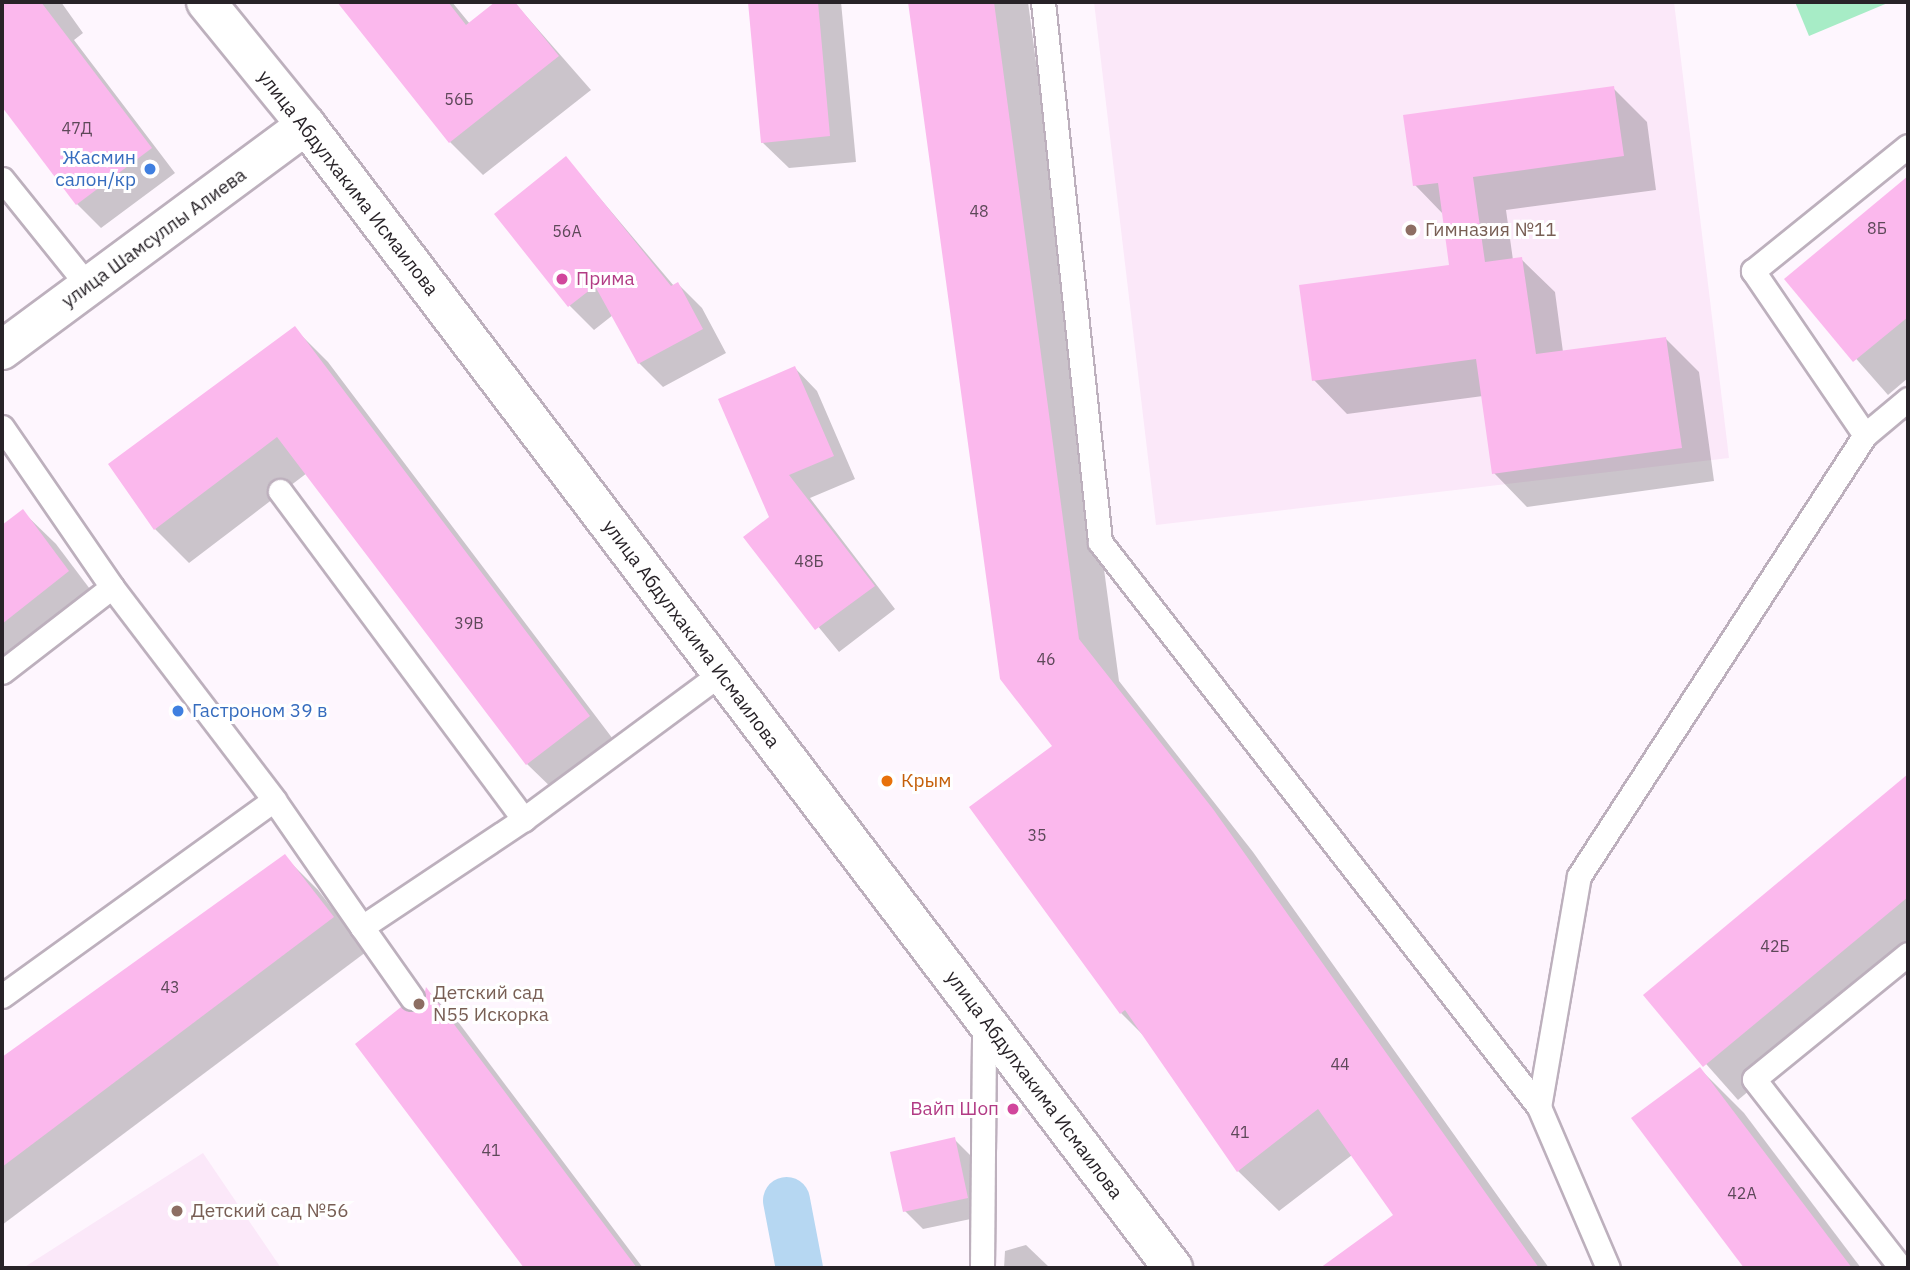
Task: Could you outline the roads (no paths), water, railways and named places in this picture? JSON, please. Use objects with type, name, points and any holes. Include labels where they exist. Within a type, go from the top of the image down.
[{"type":"main road","name":"улица Абдулхакима Исмаилова","points":[[206,2],[306,125],[1173,1268]]},
{"type":"main road","name":"улица Шамсуллы Алиева","points":[[4,343],[89,286],[306,125]]},
{"type":"lane","points":[[1043,2],[1100,542],[1539,1107],[1608,1268]]},
{"type":"lane","points":[[1865,435],[1753,271],[1908,146]]},
{"type":"lane","points":[[2,179],[89,286]]},
{"type":"lane","points":[[1539,1107],[1579,876],[1865,435],[1908,399]]},
{"type":"lane","points":[[2,428],[112,587],[274,800],[412,998]]},
{"type":"lane","points":[[280,491],[524,819]]},
{"type":"lane","points":[[2,672],[112,587]]},
{"type":"lane","points":[[362,927],[524,819],[720,674]]},
{"type":"lane","points":[[2,996],[274,800]]},
{"type":"lane","points":[[1901,1268],[1754,1079],[1908,954]]},
{"type":"lane","points":[[982,1268],[984,1019]]},
{"type":"waterway","points":[[786,1200],[799,1268]]},
{"type":"place","name":"Жасмин салон/кр","points":[[150,169]]},
{"type":"place","name":"Гимназия №11","points":[[1411,230]]},
{"type":"place","name":"Прима","points":[[562,279]]},
{"type":"place","name":"Гастроном 39 в","points":[[178,711]]},
{"type":"place","name":"Крым","points":[[887,781]]},
{"type":"place","name":"Детский сад N55 Искорка","points":[[419,1004]]},
{"type":"place","name":"Вайп Шоп","points":[[1013,1109]]},
{"type":"place","name":"Детский сад №56","points":[[177,1211]]}]
